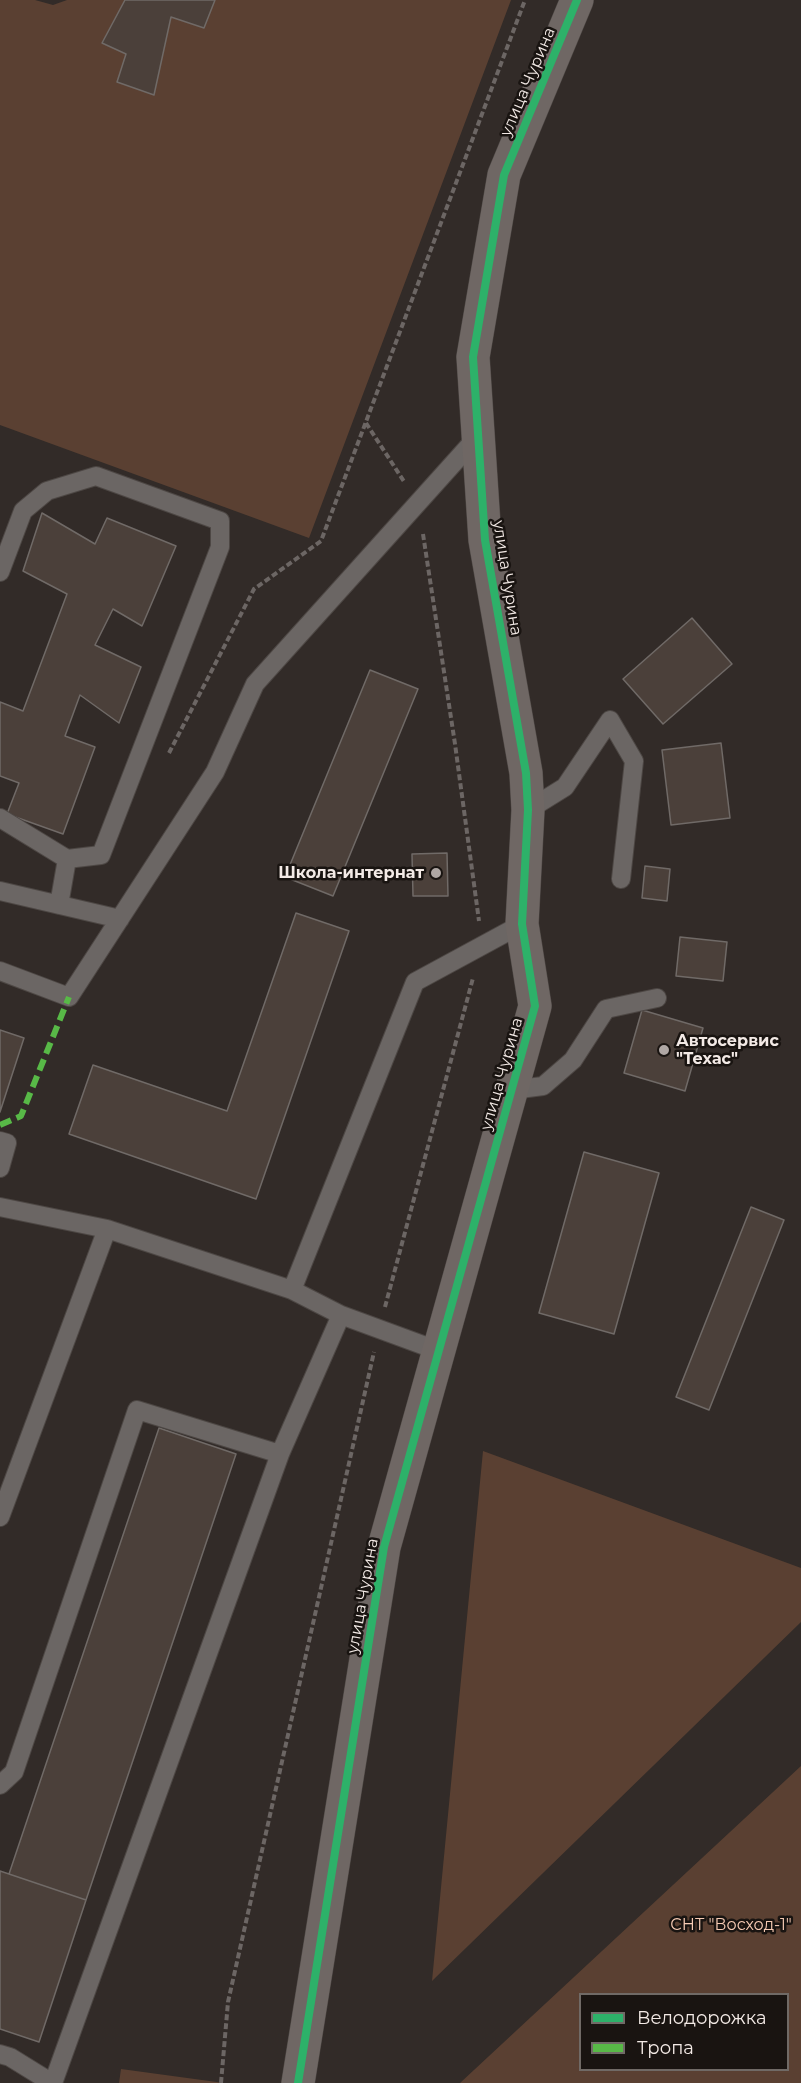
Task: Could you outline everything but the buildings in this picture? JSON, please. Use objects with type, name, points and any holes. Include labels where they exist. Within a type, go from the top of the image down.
[{"type":"street","name":"улица Чурина","points":[[298,2083],[384,1547],[535,1006],[522,924],[528,810],[526,773],[484,540],[473,357],[504,175],[577,0]]},
{"type":"lane","points":[[0,971],[69,997],[215,772],[255,684],[478,436]]},
{"type":"lane","points":[[0,572],[23,511],[47,491],[96,476],[220,521],[220,547],[101,855],[67,859],[0,818]]},
{"type":"lane","points":[[528,810],[565,787],[610,720],[634,761],[621,879]]},
{"type":"lane","points":[[59,905],[67,859]]},
{"type":"lane","points":[[0,891],[120,919]]},
{"type":"lane","points":[[292,1290],[415,982],[522,924]]},
{"type":"lane","points":[[512,1090],[543,1086],[573,1060],[606,1009],[657,999]]},
{"type":"lane","points":[[0,1141],[7,1143],[0,1168]]},
{"type":"lane","points":[[0,1207],[106,1229],[292,1290],[341,1315],[439,1351]]},
{"type":"lane","points":[[0,1517],[106,1229]]},
{"type":"lane","points":[[0,2054],[10,2057],[52,2083],[280,1454],[341,1315]]},
{"type":"lane","points":[[0,1785],[14,1772],[137,1410],[280,1454]]},
{"type":"path","points":[[168,755],[254,589],[321,541],[525,0]]},
{"type":"path","points":[[221,2083],[228,2002],[379,1329],[482,945],[418,502],[366,423]]},
{"type":"green space","points":[[0,0],[35,0],[53,5],[67,0],[125,0],[102,43],[126,54],[154,94],[171,17],[215,0],[511,0],[309,538],[0,425]]},
{"type":"green space","points":[[483,1451],[801,1568],[801,1622],[432,1981]]},
{"type":"green space","name":"СНТ \"Восход-1\"","points":[[801,1766],[801,2083],[460,2083]]},
{"type":"green space","points":[[121,2069],[224,2083],[119,2083]]},
{"type":"marked path","points":[[0,1125],[21,1116],[69,997]]},
{"type":"cycle path","points":[[298,2083],[384,1547],[535,1006],[522,924],[528,810],[526,773],[485,540],[473,357],[504,175],[577,0]]},
{"type":"place","name":"Школа-интернат","points":[[436,873]]},
{"type":"place","name":"Автосервис \"Техас\"","points":[[664,1050]]}]
